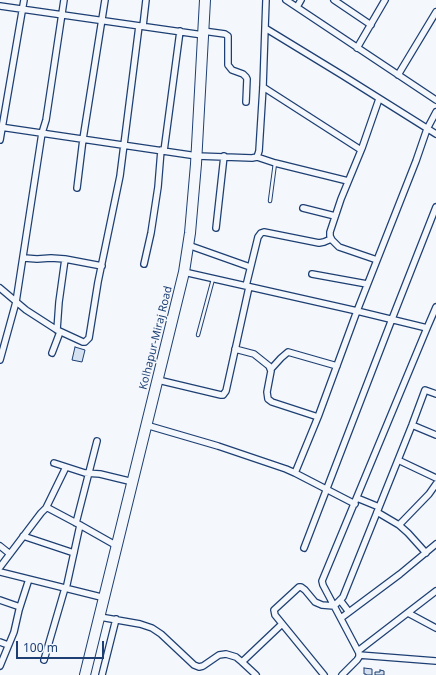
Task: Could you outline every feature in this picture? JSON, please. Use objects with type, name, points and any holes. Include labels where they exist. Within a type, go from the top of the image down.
[{"type":"highway","name":"Kolhapur-Miraj Road","points":[[85,675],[118,546],[184,272],[190,233],[196,156],[205,0]]},
{"type":"street","points":[[0,140],[1,127],[24,0]]},
{"type":"street","points":[[0,360],[16,302],[24,258],[42,133],[46,120],[64,0]]},
{"type":"street","points":[[77,188],[83,139],[105,0]]},
{"type":"street","points":[[0,288],[26,310],[59,331],[83,342],[89,338],[120,176],[146,0]]},
{"type":"street","points":[[257,157],[259,151],[263,87],[266,0]]},
{"type":"street","points":[[286,0],[436,100]]},
{"type":"street","points":[[297,8],[301,0]]},
{"type":"street","points":[[334,0],[370,25]]},
{"type":"street","points":[[357,48],[385,0]]},
{"type":"street","points":[[0,6],[180,31],[225,34],[228,36],[228,66],[232,70],[243,74],[247,79],[246,102]]},
{"type":"street","points":[[398,75],[436,12]]},
{"type":"street","points":[[265,28],[436,134]]},
{"type":"street","points":[[144,264],[151,233],[180,31]]},
{"type":"street","points":[[263,87],[361,150]]},
{"type":"street","points":[[377,260],[339,247],[331,239],[330,232],[341,199],[380,99]]},
{"type":"street","points":[[295,473],[318,417],[336,366],[416,161],[427,129],[436,112]]},
{"type":"street","points":[[1,127],[196,156],[257,157],[275,163],[348,181]]},
{"type":"street","points":[[216,228],[224,156]]},
{"type":"street","points":[[304,548],[436,207]]},
{"type":"street","points":[[303,208],[335,216]]},
{"type":"street","points":[[158,380],[223,395],[226,390],[250,267],[258,236],[264,232],[319,243],[331,239]]},
{"type":"street","points":[[188,245],[250,267]]},
{"type":"street","points":[[24,258],[65,259],[102,266]]},
{"type":"street","points":[[52,353],[59,331],[59,302],[65,259]]},
{"type":"street","points":[[184,272],[427,328]]},
{"type":"street","points":[[312,274],[368,284]]},
{"type":"street","points":[[342,675],[357,660],[358,653],[322,582],[436,307]]},
{"type":"street","points":[[235,349],[257,355],[271,369],[267,392],[268,399],[272,402],[318,417]]},
{"type":"street","points":[[271,369],[288,352],[336,366]]},
{"type":"street","points":[[324,675],[275,615],[274,610],[293,592],[301,587],[312,600],[322,605],[334,606],[340,600],[345,592],[425,390],[436,394]]},
{"type":"street","points":[[146,425],[218,446],[295,473],[327,490],[378,509],[399,525],[426,553]]},
{"type":"street","points":[[412,426],[436,435]]},
{"type":"street","points":[[44,660],[66,588],[74,553],[88,473],[97,441]]},
{"type":"street","points":[[398,460],[436,478]]},
{"type":"street","points":[[54,463],[88,473],[100,474],[133,482]]},
{"type":"street","points":[[0,567],[46,508],[66,467]]},
{"type":"street","points":[[399,525],[429,494],[436,484]]},
{"type":"street","points":[[46,508],[118,546]]},
{"type":"street","points":[[24,536],[74,553]]},
{"type":"street","points":[[341,618],[400,574],[436,544]]},
{"type":"street","points":[[0,546],[10,554]]},
{"type":"street","points":[[0,572],[105,598]]},
{"type":"street","points":[[0,666],[14,632],[29,579]]},
{"type":"street","points":[[358,653],[436,591]]},
{"type":"street","points":[[0,600],[20,607]]},
{"type":"street","points":[[340,600],[350,612]]},
{"type":"street","points":[[408,613],[436,628]]},
{"type":"street","points":[[100,617],[140,624],[152,628],[161,634],[194,665],[199,667],[203,666],[219,655],[230,654],[242,662],[255,675]]},
{"type":"street","points":[[102,675],[116,619]]},
{"type":"street","points":[[242,662],[282,624]]},
{"type":"street","points":[[0,642],[8,645]]},
{"type":"street","points":[[358,653],[436,661]]},
{"type":"lane","points":[[270,202],[275,163]]},
{"type":"lane","points":[[198,336],[213,279]]},
{"type":"building","points":[[75,347],[85,350],[82,362],[72,360]]},
{"type":"building","points":[[364,668],[372,669],[372,675],[364,674]]},
{"type":"building","points":[[380,670],[384,671],[384,675],[375,675],[375,672],[380,672]]}]
